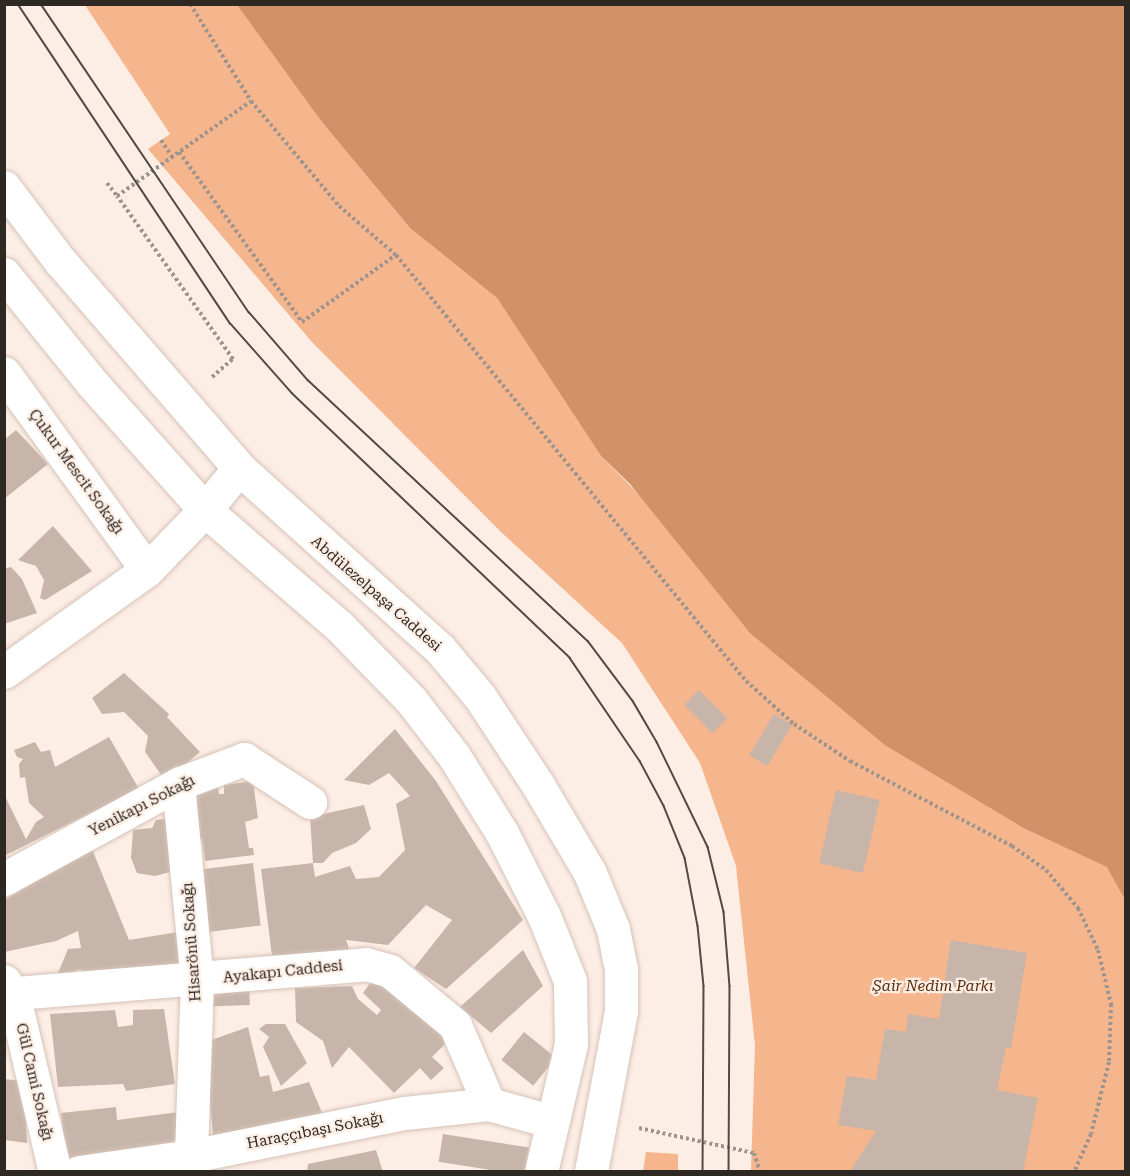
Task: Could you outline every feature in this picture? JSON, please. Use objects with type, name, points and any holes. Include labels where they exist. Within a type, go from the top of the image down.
[{"type":"main road","name":"Abdülezelpaşa Caddesi","points":[[4,187],[60,261],[239,468],[440,649],[480,697],[538,785],[590,873],[613,929],[621,969],[621,1011],[591,1172]]},
{"type":"main road","points":[[4,274],[92,383],[205,510],[339,626],[411,700],[453,756],[502,833],[544,916],[570,981],[571,1044],[550,1121],[541,1172]]},
{"type":"main road","name":"Çukur Mescit Sokağı","points":[[4,373],[147,570]]},
{"type":"main road","points":[[4,672],[147,570],[205,510],[239,468]]},
{"type":"main road","name":"Yenikapı Sokağı","points":[[4,879],[178,784],[244,759],[310,802]]},
{"type":"main road","name":"Hisarönü Sokağı","points":[[178,784],[197,981],[192,1164]]},
{"type":"main road","name":"Ayakapı Caddesi","points":[[7,989],[197,981],[366,964],[390,970],[455,1025],[489,1104]]},
{"type":"main road","name":"Gül Cami Sokağı","points":[[7,989],[55,1172]]},
{"type":"main road","name":"Haraççıbaşı Sokağı","points":[[78,1172],[192,1164],[405,1113],[489,1104],[550,1121]]},
{"type":"path","points":[[190,4],[251,101],[339,206],[396,255],[746,681],[794,724],[850,761],[1012,846],[1046,870],[1078,908],[1098,950],[1111,1004],[1109,1062],[1091,1134],[1074,1172]]},
{"type":"path","points":[[117,196],[251,101]]},
{"type":"path","points":[[161,140],[172,157]]},
{"type":"path","points":[[179,153],[302,322],[396,255]]},
{"type":"path","points":[[107,183],[234,359],[181,403]]},
{"type":"path","points":[[601,1120],[754,1153],[760,1172]]},
{"type":"green space","name":"Şair Nedim Parkı","points":[[85,5],[237,5],[321,121],[410,228],[497,298],[601,456],[886,746],[1025,829],[1108,867],[1125,900],[1125,1171],[751,1171],[755,1045],[736,866],[700,763],[622,643],[501,532],[311,341],[148,149],[170,134]]},
{"type":"green space","points":[[646,1152],[678,1154],[678,1171],[643,1171]]},
{"type":"shaded area","points":[[237,5],[1125,5],[1125,900],[1107,867],[1025,829],[886,746],[750,633],[630,484],[601,456],[497,298],[410,228],[321,121]]},
{"type":"building","points":[[16,430],[48,464],[4,499],[4,440]]},
{"type":"building","points":[[53,526],[92,571],[45,600],[40,598],[44,580],[36,566],[18,560]]},
{"type":"building","points":[[11,567],[22,579],[37,613],[4,624],[4,569]]},
{"type":"building","points":[[124,673],[169,714],[167,717],[200,752],[180,769],[176,766],[162,776],[145,752],[148,736],[124,712],[102,714],[92,698]]},
{"type":"building","points":[[699,690],[727,718],[712,733],[684,705]]},
{"type":"building","points":[[774,714],[792,725],[767,766],[749,755]]},
{"type":"building","points":[[395,729],[436,781],[523,920],[446,989],[414,968],[452,920],[426,905],[388,945],[346,940],[352,956],[273,964],[261,869],[313,863],[315,877],[350,866],[356,879],[379,877],[405,850],[396,804],[410,796],[389,773],[369,785],[344,780]]},
{"type":"building","points":[[109,737],[139,789],[4,856],[4,794],[26,839],[36,822],[44,817],[29,803],[25,777],[20,778],[19,764],[23,759],[17,757],[14,750],[35,742],[41,752],[50,750],[55,767]]},
{"type":"building","points":[[253,781],[258,818],[245,822],[249,848],[253,848],[254,855],[205,861],[202,839],[197,839],[190,797],[218,786],[219,794],[224,794],[224,785]]},
{"type":"building","points":[[836,790],[880,800],[863,873],[819,863]]},
{"type":"building","points":[[364,805],[371,829],[356,843],[332,853],[323,863],[313,863],[310,817]]},
{"type":"building","points":[[170,818],[174,871],[155,876],[137,873],[131,858],[133,830],[152,828],[156,820]]},
{"type":"building","points":[[92,849],[129,940],[178,932],[183,965],[83,977],[82,970],[76,970],[73,978],[58,973],[68,949],[81,948],[78,931],[56,941],[4,952],[4,900]]},
{"type":"building","points":[[253,863],[261,926],[208,932],[200,869]]},
{"type":"building","points":[[951,940],[1027,953],[1011,1048],[1006,1048],[997,1090],[1038,1098],[1023,1172],[850,1171],[876,1131],[838,1125],[847,1076],[876,1080],[885,1029],[906,1032],[908,1014],[939,1019]]},
{"type":"building","points":[[523,950],[543,986],[491,1033],[460,1007]]},
{"type":"building","points":[[373,979],[450,1039],[432,1057],[444,1068],[431,1080],[420,1068],[394,1093],[349,1047],[332,1068],[323,1041],[296,1022],[295,988],[352,986],[358,999],[377,1015],[381,1010],[363,993]]},
{"type":"building","points":[[249,982],[250,1005],[208,1006],[207,983]]},
{"type":"building","points":[[164,1009],[175,1084],[126,1091],[123,1084],[58,1087],[50,1014],[115,1010],[118,1027],[133,1025],[133,1010]]},
{"type":"building","points":[[266,1024],[285,1024],[307,1063],[281,1086],[263,1047],[269,1037],[259,1029]]},
{"type":"building","points":[[248,1027],[260,1077],[269,1075],[273,1092],[309,1082],[326,1122],[214,1142],[203,1043]]},
{"type":"building","points":[[524,1032],[556,1058],[533,1086],[501,1060]]},
{"type":"building","points":[[4,1079],[24,1081],[27,1143],[4,1140]]},
{"type":"building","points":[[116,1107],[117,1120],[179,1112],[184,1154],[67,1164],[61,1113]]},
{"type":"building","points":[[443,1134],[529,1148],[525,1172],[504,1172],[439,1162]]},
{"type":"building","points":[[376,1150],[383,1172],[307,1172],[308,1164]]},
{"type":"tram line","points":[[18,4],[231,324],[292,393],[570,658],[640,761],[664,806],[685,858],[698,926],[704,986],[703,1172]]},
{"type":"tram line","points":[[41,4],[249,312],[308,380],[588,641],[633,701],[657,742],[708,847],[724,912],[730,986],[729,1172]]}]
